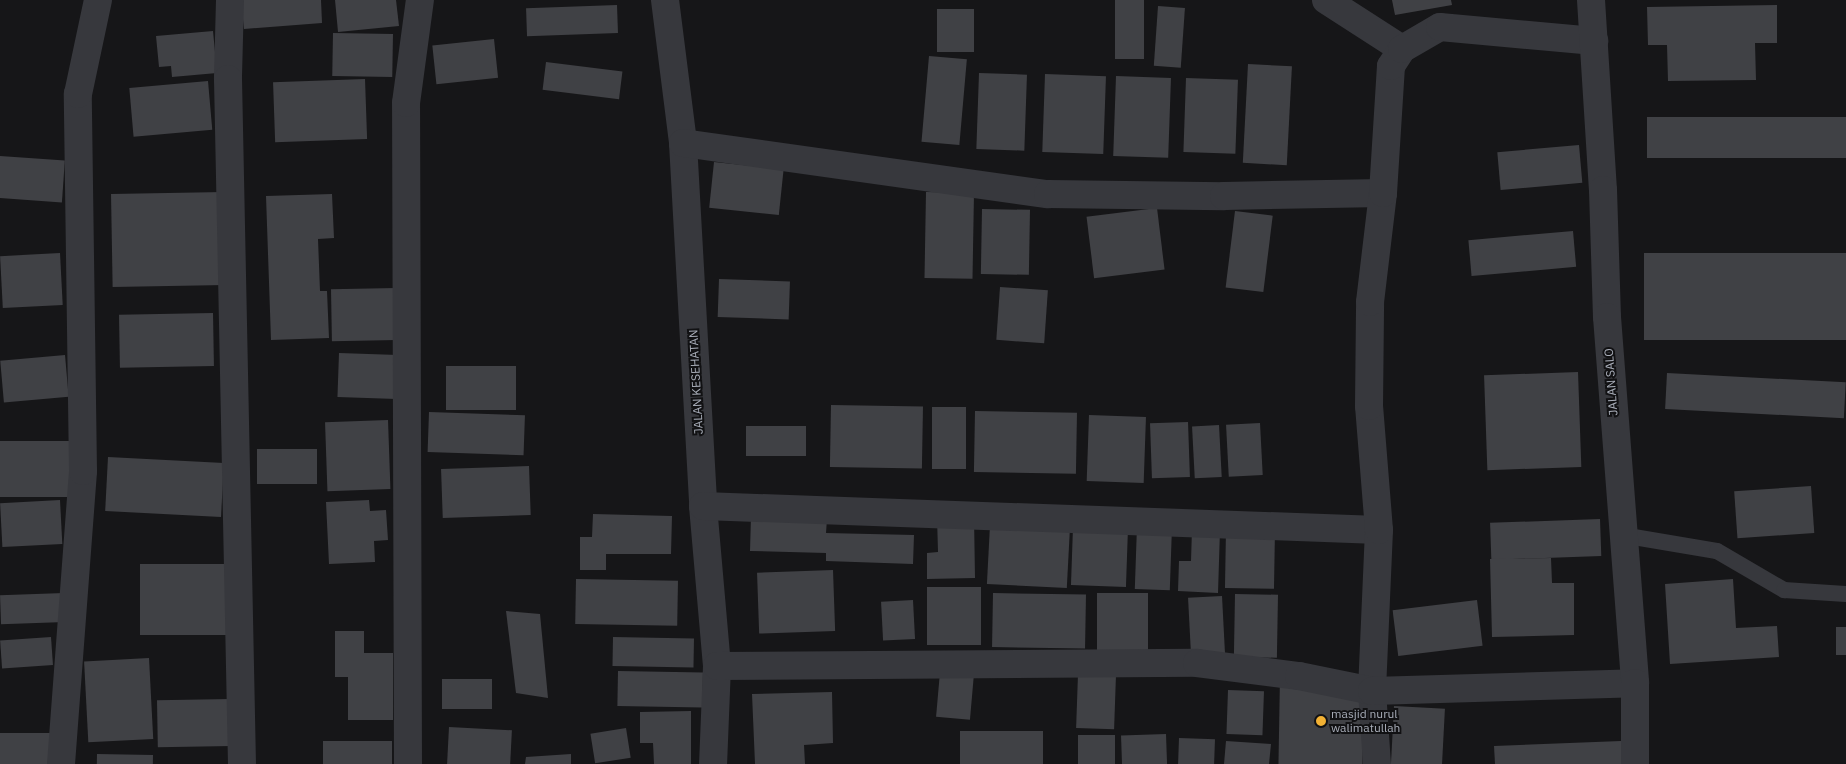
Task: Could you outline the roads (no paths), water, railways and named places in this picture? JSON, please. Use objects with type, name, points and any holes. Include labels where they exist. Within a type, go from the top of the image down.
[{"type":"street","points":[[61,764],[83,471],[78,94],[98,0]]},
{"type":"street","points":[[230,0],[228,79],[242,764]]},
{"type":"street","points":[[408,764],[409,507],[406,104],[420,0]]},
{"type":"street","name":"JALAN KESEHATAN","points":[[665,0],[682,143],[703,506],[717,666],[713,764]]},
{"type":"street","points":[[1326,0],[1402,49]]},
{"type":"street","name":"JALAN SALO","points":[[1591,0],[1606,318],[1635,683],[1635,764]]},
{"type":"street","points":[[1377,764],[1372,691],[1379,530],[1369,406],[1370,302],[1383,193],[1392,66],[1402,49],[1440,27],[1594,41]]},
{"type":"street","points":[[682,143],[1048,194],[1224,196],[1383,193]]},
{"type":"street","points":[[703,506],[1379,530]]},
{"type":"street","points":[[717,666],[1197,663],[1299,676],[1372,691],[1635,683]]},
{"type":"lane","points":[[1622,535],[1717,551],[1784,590],[1846,594]]},
{"type":"place","name":"masjid nurul walimatullah","points":[[1321,721]]}]
